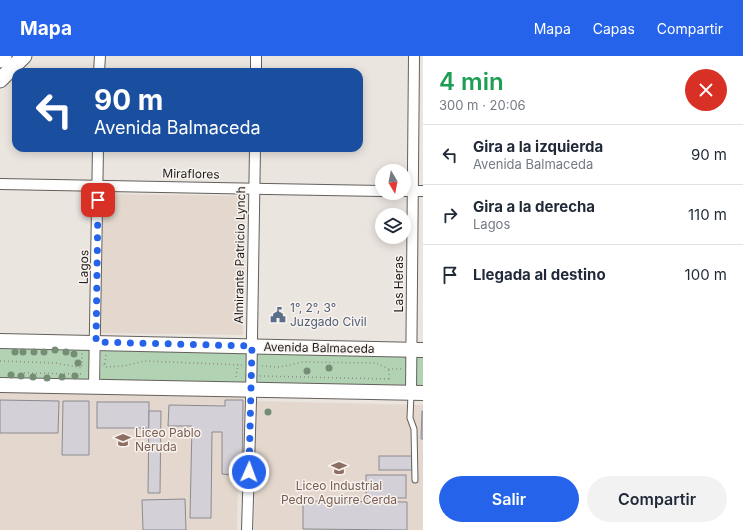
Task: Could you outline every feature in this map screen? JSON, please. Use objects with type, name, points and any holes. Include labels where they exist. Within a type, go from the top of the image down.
[{"type":"main road","points":[[0,60],[4,56]]},
{"type":"main road","points":[[0,80],[24,56]]},
{"type":"main road","name":"Avenida Balmaceda","points":[[0,341],[417,350]]},
{"type":"main road","points":[[0,385],[417,393]]},
{"type":"street","points":[[99,68],[100,56]]},
{"type":"street","points":[[256,56],[256,68]]},
{"type":"street","name":"Las Heras","points":[[409,164],[414,56]]},
{"type":"street","name":"Lagos","points":[[94,386],[96,342],[98,152]]},
{"type":"street","name":"Almirante Patricio Lynch","points":[[247,530],[255,152]]},
{"type":"street","name":"Miraflores","points":[[0,184],[375,190]]},
{"type":"street","points":[[411,191],[423,191]]},
{"type":"street","name":"Las Heras","points":[[409,200],[417,350],[417,393]]},
{"type":"lane","points":[[415,480],[414,429],[410,418],[417,393]]},
{"type":"path","points":[[0,361],[56,363],[82,368]]},
{"type":"path","points":[[105,364],[105,367],[111,367],[144,361],[238,365]]},
{"type":"path","points":[[260,366],[280,367],[303,362],[376,363],[389,369],[405,370]]},
{"type":"path","points":[[22,373],[81,374],[82,364]]},
{"type":"path","points":[[260,376],[389,379]]},
{"type":"shaded area","points":[[103,194],[245,196],[243,335],[100,333]]},
{"type":"shaded area","name":"Liceo Pablo Neruda","points":[[0,391],[248,394],[246,479],[238,479],[237,530],[0,530]]},
{"type":"shaded area","name":"Liceo Industrial Pedro Aguirre Cerda","points":[[256,401],[423,405],[423,530],[254,530]]},
{"type":"green space","points":[[0,345],[91,346],[91,382],[0,381]]},
{"type":"green space","points":[[101,348],[246,351],[246,384],[100,381]]},
{"type":"green space","points":[[257,351],[406,353],[406,387],[257,384]]},
{"type":"green space","points":[[416,353],[423,353],[423,388],[416,388]]},
{"type":"building","points":[[0,400],[59,401],[58,433],[0,433]]},
{"type":"building","points":[[225,400],[243,400],[242,476],[222,474],[222,432],[212,432],[211,518],[190,518],[192,426],[168,426],[169,405],[225,406]]},
{"type":"building","points":[[63,401],[89,401],[89,455],[62,455]]},
{"type":"building","points":[[97,402],[149,402],[149,428],[97,428]]},
{"type":"building","points":[[149,411],[161,411],[160,493],[148,493]]},
{"type":"building","points":[[422,411],[423,439],[421,439]]},
{"type":"building","points":[[379,456],[412,456],[412,470],[379,470]]},
{"type":"building","points":[[366,475],[406,475],[406,498],[366,498]]},
{"type":"building","points":[[185,499],[186,530],[143,530],[142,500]]},
{"type":"building","points":[[303,501],[407,502],[407,530],[303,529]]},
{"type":"place","name":"1°, 2°, 3° Juzgado Civil","points":[[278,315]]},
{"type":"place","name":"Liceo Pablo Neruda","points":[[123,440]]},
{"type":"place","name":"Liceo Industrial Pedro Aguirre Cerda","points":[[339,468]]},
{"type":"route","points":[[98,200],[96,342],[252,346],[249,472]]}]
